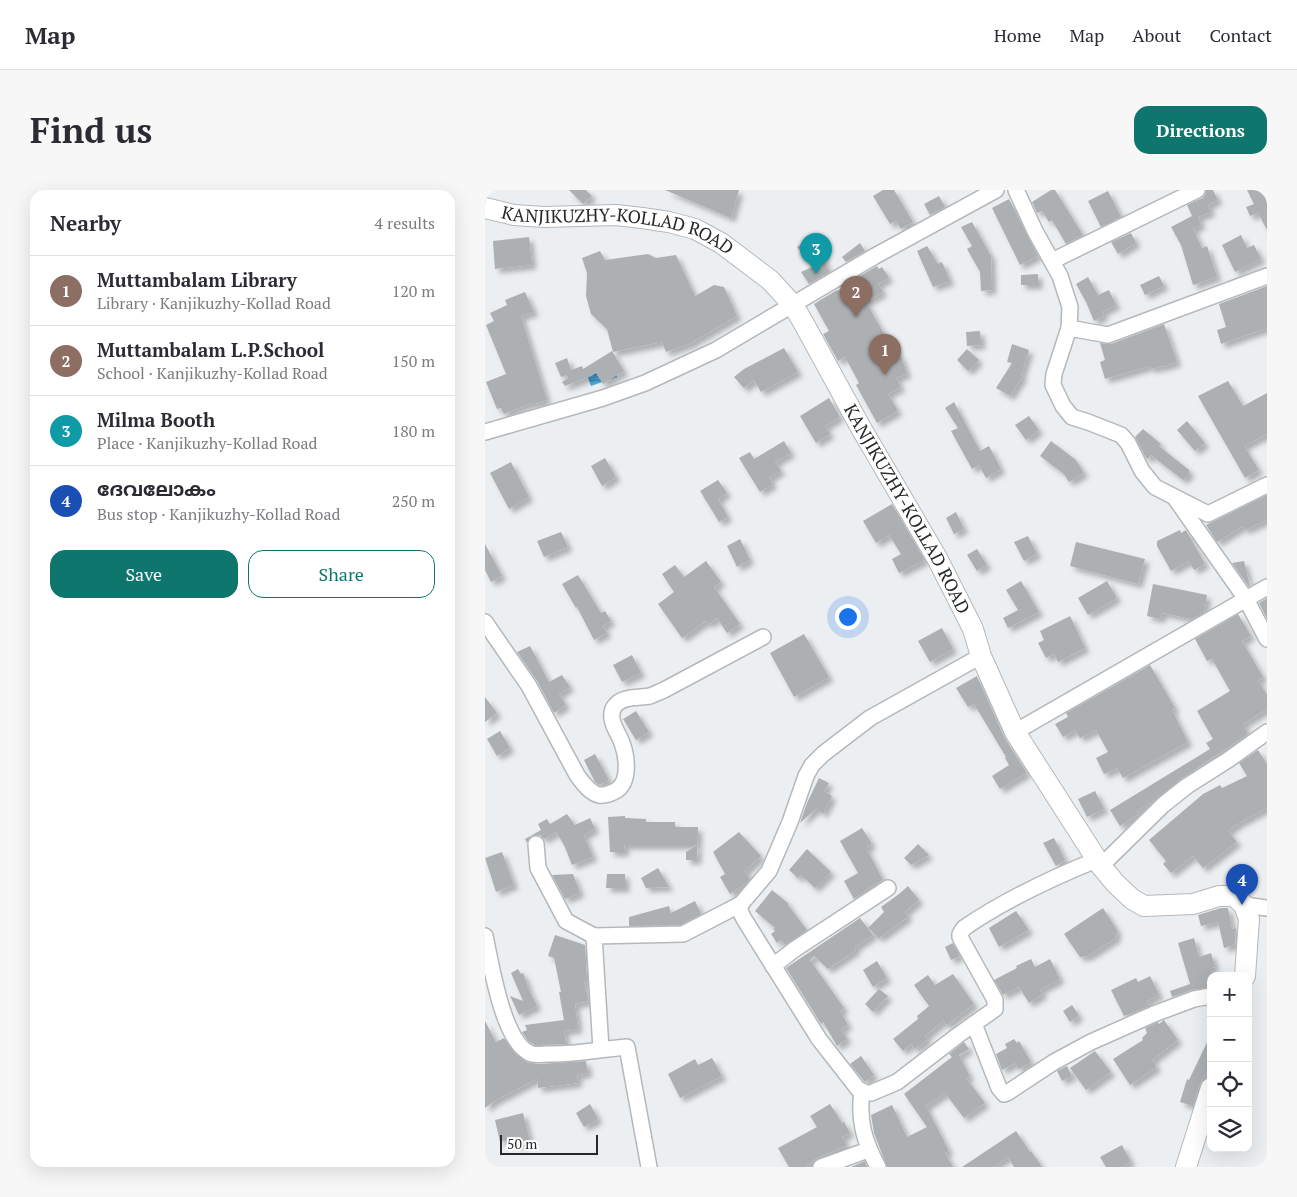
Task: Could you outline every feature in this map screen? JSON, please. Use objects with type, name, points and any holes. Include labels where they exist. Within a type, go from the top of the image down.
[{"type":"main road","name":"KANJIKUZHY-KOLLAD ROAD","points":[[485,208],[514,216],[616,215],[669,222],[695,230],[721,243],[749,262],[770,280],[793,305],[861,428],[937,558],[973,630],[981,656],[1015,732],[1098,863],[1132,899],[1144,906],[1193,904],[1219,896],[1234,896],[1244,905]]},
{"type":"main road","points":[[1244,905],[1249,919],[1245,972]]},
{"type":"main road","points":[[1186,1167],[1207,1101]]},
{"type":"street","points":[[485,432],[603,398],[645,383],[716,350],[875,256],[996,190]]},
{"type":"street","points":[[1017,190],[1035,232],[1060,276],[1070,307],[1069,328],[1053,374],[1053,385],[1063,406],[1072,417],[1121,435],[1128,443],[1142,471],[1155,487],[1208,514],[1267,485]]},
{"type":"street","points":[[1052,261],[1197,190]]},
{"type":"street","points":[[1069,328],[1108,335],[1267,276]]},
{"type":"street","points":[[1173,495],[1246,599],[1267,639]]},
{"type":"street","points":[[1015,732],[1267,587]]},
{"type":"street","points":[[485,622],[529,686],[577,775],[587,788],[598,795],[611,794],[620,788],[626,778],[623,745],[612,720],[613,709],[616,705],[626,699],[651,695],[664,690],[763,637]]},
{"type":"street","points":[[878,1167],[868,1150],[861,1120],[862,1091],[819,1039],[743,919],[740,911],[741,904],[769,871],[812,765],[823,754],[870,718],[981,656]]},
{"type":"street","points":[[862,1091],[871,1092],[897,1082],[993,1011],[996,1006],[995,1000],[961,937],[962,931],[1029,891],[1064,873],[1098,863],[1187,786],[1267,732]]},
{"type":"street","points":[[536,844],[538,868],[566,921],[594,936],[683,934],[741,904]]},
{"type":"street","points":[[773,966],[795,949],[888,888]]},
{"type":"street","points":[[1244,905],[1267,908]]},
{"type":"street","points":[[485,936],[496,989],[504,1014],[517,1043],[524,1050],[533,1054],[565,1055],[627,1046],[649,1167]]},
{"type":"street","points":[[594,936],[601,1049]]},
{"type":"street","points":[[974,1024],[999,1088],[1004,1094],[1007,1094],[1054,1062],[1091,1042],[1153,1014],[1194,999],[1207,997]]},
{"type":"street","points":[[821,1167],[868,1150]]},
{"type":"water","points":[[614,365],[617,377],[591,386],[587,375]]},
{"type":"building","points":[[569,190],[586,190],[592,196],[583,204]]},
{"type":"building","points":[[665,190],[739,190],[731,218]]},
{"type":"building","points":[[883,190],[894,190],[913,222],[901,229],[896,221],[890,224],[873,196]]},
{"type":"building","points":[[1051,190],[1055,190],[1083,235],[1066,244],[1052,220],[1049,222],[1042,211],[1037,213],[1032,202]]},
{"type":"building","points":[[1206,190],[1213,190],[1218,200],[1208,205],[1211,212],[1198,217],[1201,225],[1193,229],[1202,248],[1207,246],[1217,277],[1193,285],[1181,245],[1171,227],[1192,216],[1187,205],[1202,198]]},
{"type":"building","points":[[1247,190],[1267,190],[1267,230],[1258,213],[1250,216],[1246,207],[1254,204]]},
{"type":"building","points":[[1108,191],[1121,217],[1101,227],[1088,201]]},
{"type":"building","points":[[939,196],[945,207],[930,215],[924,204]]},
{"type":"building","points":[[1009,199],[1038,256],[1020,265],[992,208]]},
{"type":"building","points":[[972,222],[991,256],[992,290],[981,291],[980,272],[967,249],[972,246],[961,227]]},
{"type":"building","points":[[1131,233],[1136,243],[1118,254],[1111,242]]},
{"type":"building","points":[[814,235],[829,272],[809,284],[801,272],[812,267],[797,247]]},
{"type":"building","points":[[1241,235],[1247,248],[1254,245],[1261,259],[1235,272],[1222,245]]},
{"type":"building","points":[[529,237],[532,265],[495,269],[493,241]]},
{"type":"building","points":[[860,243],[865,251],[846,262],[842,257]]},
{"type":"building","points":[[927,246],[938,264],[941,262],[943,264],[950,281],[933,287],[917,251]]},
{"type":"building","points":[[600,251],[605,260],[648,254],[656,258],[676,255],[695,296],[714,285],[724,287],[737,316],[689,344],[666,352],[662,342],[613,352],[607,329],[591,314],[586,296],[587,273],[582,258]]},
{"type":"building","points":[[877,266],[879,269],[882,267],[889,278],[878,284],[883,292],[866,302],[888,341],[890,339],[902,359],[907,374],[896,378],[901,387],[888,394],[898,411],[877,423],[856,385],[859,383],[845,357],[838,361],[823,334],[829,331],[814,304],[859,279],[858,277]]},
{"type":"building","points":[[1038,274],[1038,285],[1021,285],[1021,275]]},
{"type":"building","points":[[1159,276],[1164,286],[1145,295],[1140,285]]},
{"type":"building","points":[[1088,277],[1098,295],[1109,290],[1116,305],[1102,312],[1104,316],[1094,321],[1076,284]]},
{"type":"building","points":[[1267,286],[1267,328],[1221,344],[1217,330],[1226,327],[1219,304]]},
{"type":"building","points":[[525,292],[534,312],[521,316],[547,400],[531,405],[531,403],[504,414],[501,408],[497,409],[486,382],[506,374],[486,325],[494,321],[490,313],[507,305],[505,300]]},
{"type":"building","points":[[1164,324],[1177,362],[1151,369],[1150,366],[1105,379],[1100,362],[1105,360],[1100,343],[1111,344]]},
{"type":"building","points":[[980,331],[981,345],[967,346],[966,332]]},
{"type":"building","points":[[1012,344],[1029,350],[1021,375],[1023,376],[1010,396],[996,388],[1012,363],[1007,362]]},
{"type":"building","points":[[784,348],[798,372],[761,392],[754,380],[744,388],[734,377],[744,369]]},
{"type":"building","points":[[967,349],[979,360],[968,371],[957,360]]},
{"type":"building","points":[[612,351],[624,371],[603,384],[596,373],[565,386],[562,382],[568,378],[567,375],[561,377],[555,363],[567,358],[571,370],[582,366],[583,369]]},
{"type":"building","points":[[1228,381],[1243,406],[1267,393],[1267,434],[1244,446],[1259,470],[1245,478],[1198,396]]},
{"type":"building","points":[[829,398],[840,417],[825,426],[830,434],[816,443],[800,416]]},
{"type":"building","points":[[954,402],[980,451],[989,446],[1001,469],[986,478],[979,465],[972,469],[951,431],[958,428],[945,408]]},
{"type":"building","points":[[1029,416],[1039,430],[1026,440],[1015,425]]},
{"type":"building","points":[[1187,421],[1205,443],[1195,451],[1177,430]]},
{"type":"building","points":[[1143,429],[1161,444],[1159,446],[1189,470],[1189,474],[1183,480],[1151,455],[1148,459],[1146,458],[1135,437]]},
{"type":"building","points":[[784,441],[791,453],[775,462],[781,471],[769,478],[773,484],[760,492],[739,458],[750,452],[754,459]]},
{"type":"building","points":[[1051,441],[1076,460],[1084,473],[1069,482],[1064,474],[1040,456]]},
{"type":"building","points":[[605,458],[616,477],[602,486],[591,466]]},
{"type":"building","points":[[511,462],[529,497],[509,509],[490,473]]},
{"type":"building","points":[[718,480],[727,493],[718,499],[728,517],[719,522],[700,491]]},
{"type":"building","points":[[1267,495],[1267,520],[1245,530],[1243,526],[1217,542],[1206,525]]},
{"type":"building","points":[[892,504],[925,560],[899,573],[892,559],[901,554],[889,535],[876,543],[863,521]]},
{"type":"building","points":[[956,512],[964,529],[954,534],[946,518]]},
{"type":"building","points":[[1180,530],[1181,533],[1186,530],[1205,564],[1194,570],[1189,561],[1171,571],[1157,546],[1157,541]]},
{"type":"building","points":[[561,532],[568,547],[544,557],[537,541]]},
{"type":"building","points":[[1028,536],[1037,554],[1024,561],[1014,542]]},
{"type":"building","points":[[740,539],[750,560],[737,567],[727,546]]},
{"type":"building","points":[[1076,542],[1145,559],[1138,584],[1070,566]]},
{"type":"building","points":[[485,544],[502,576],[491,582],[485,570]]},
{"type":"building","points":[[977,549],[987,565],[977,571],[967,555]]},
{"type":"building","points":[[706,561],[721,582],[714,587],[740,624],[727,633],[717,618],[709,624],[706,621],[682,638],[658,604],[674,592],[662,574],[675,565],[684,577]]},
{"type":"building","points":[[1244,561],[1250,586],[1249,587],[1232,563]]},
{"type":"building","points":[[578,575],[601,613],[605,611],[611,621],[603,626],[607,633],[594,640],[577,607],[562,584]]},
{"type":"building","points":[[1021,581],[1039,612],[1008,628],[1003,618],[1018,610],[1006,590]]},
{"type":"building","points":[[1107,581],[1117,598],[1088,615],[1078,598]]},
{"type":"building","points":[[1153,584],[1207,595],[1204,613],[1192,619],[1162,613],[1161,619],[1147,616]]},
{"type":"building","points":[[1267,598],[1267,619],[1259,603]]},
{"type":"building","points":[[1238,614],[1251,636],[1242,641],[1263,677],[1258,680],[1267,695],[1267,709],[1243,724],[1248,734],[1181,779],[1154,801],[1137,811],[1139,814],[1120,826],[1110,810],[1210,749],[1206,743],[1213,739],[1197,711],[1230,691],[1212,659],[1207,661],[1195,639]]},
{"type":"building","points":[[1070,616],[1085,648],[1058,662],[1054,654],[1046,658],[1038,643],[1044,640],[1040,631]]},
{"type":"building","points":[[942,628],[953,649],[930,662],[918,641]]},
{"type":"building","points":[[804,634],[829,677],[794,697],[770,653]]},
{"type":"building","points":[[530,646],[549,682],[562,675],[570,687],[559,694],[566,705],[554,713],[537,681],[517,652]]},
{"type":"building","points":[[632,655],[641,673],[622,682],[613,665]]},
{"type":"building","points":[[1150,665],[1175,708],[1172,710],[1188,742],[1123,778],[1117,768],[1104,774],[1096,758],[1108,752],[1096,730],[1080,738],[1075,730],[1063,737],[1055,724],[1068,717],[1066,713]]},
{"type":"building","points":[[977,676],[1004,737],[1027,773],[1000,789],[992,776],[1009,765],[1006,757],[974,704],[968,707],[956,688]]},
{"type":"building","points":[[485,697],[497,713],[485,722]]},
{"type":"building","points":[[636,711],[649,732],[636,740],[623,719]]},
{"type":"building","points":[[500,731],[510,748],[497,756],[487,739]]},
{"type":"building","points":[[1258,750],[1267,764],[1267,808],[1228,831],[1237,842],[1203,868],[1193,856],[1171,873],[1163,864],[1166,861],[1149,840],[1203,794],[1220,785],[1222,788],[1247,776],[1239,763]]},
{"type":"building","points":[[595,754],[609,780],[599,785],[595,782],[584,760]]},
{"type":"building","points":[[819,778],[829,783],[824,791],[832,796],[823,814],[817,808],[800,823],[807,803]]},
{"type":"building","points":[[1095,791],[1104,809],[1087,817],[1078,799]]},
{"type":"building","points":[[567,814],[575,825],[590,818],[595,829],[584,835],[593,857],[572,865],[564,845],[556,832],[544,839],[540,835],[531,836],[527,843],[525,839],[541,830],[538,824],[547,819],[550,824]]},
{"type":"building","points":[[625,816],[625,818],[646,819],[646,822],[675,822],[675,827],[698,827],[697,860],[686,860],[686,852],[697,845],[624,845],[625,852],[610,852],[608,817]]},
{"type":"building","points":[[862,828],[872,844],[866,848],[883,880],[854,899],[844,881],[858,873],[840,841]]},
{"type":"building","points":[[739,832],[761,856],[745,871],[750,879],[730,894],[720,877],[725,874],[713,852]]},
{"type":"building","points":[[1054,838],[1065,860],[1056,866],[1043,843]]},
{"type":"building","points":[[918,844],[929,855],[911,865],[904,858]]},
{"type":"building","points":[[807,849],[831,872],[815,888],[801,875],[798,878],[789,870]]},
{"type":"building","points":[[502,852],[514,885],[496,892],[485,858]]},
{"type":"building","points":[[658,868],[669,887],[646,888],[641,878]]},
{"type":"building","points":[[573,874],[580,893],[565,899],[552,875]]},
{"type":"building","points":[[607,874],[625,874],[625,888],[606,888]]},
{"type":"building","points":[[908,886],[919,900],[905,912],[908,917],[879,938],[868,928],[884,912],[881,907]]},
{"type":"building","points":[[772,890],[789,904],[807,930],[785,945],[781,940],[777,943],[771,934],[775,931],[773,929],[775,928],[755,911]]},
{"type":"building","points":[[695,901],[701,914],[681,925],[629,926],[629,917],[669,906],[671,913]]},
{"type":"building","points":[[1103,908],[1117,930],[1116,938],[1088,956],[1080,957],[1064,934]]},
{"type":"building","points":[[1221,908],[1228,908],[1232,929],[1236,928],[1235,945],[1224,948],[1218,922],[1201,926],[1198,915]]},
{"type":"building","points":[[1016,911],[1029,930],[999,947],[989,928]]},
{"type":"building","points":[[860,918],[873,935],[855,947],[856,950],[828,969],[814,956],[810,960],[844,1008],[840,1011],[848,1025],[841,1029],[847,1039],[837,1046],[786,968]]},
{"type":"building","points":[[555,935],[585,945],[587,981],[584,982],[589,1001],[575,1004],[578,1029],[564,1031],[566,1044],[535,1045],[528,1041],[522,1032],[527,1030],[525,1025],[564,1020],[554,958],[548,956]]},
{"type":"building","points":[[1194,938],[1199,957],[1211,953],[1215,967],[1211,968],[1211,972],[1207,972],[1207,988],[1192,990],[1172,997],[1170,991],[1190,984],[1178,943]]},
{"type":"building","points":[[953,943],[960,956],[951,960],[945,947]]},
{"type":"building","points":[[1031,959],[1035,967],[1050,959],[1060,979],[1040,990],[1043,994],[1029,1003],[1019,987],[1003,995],[994,980]]},
{"type":"building","points":[[877,961],[887,978],[873,987],[863,970]]},
{"type":"building","points":[[518,969],[521,974],[523,973],[537,1006],[519,1015],[510,996],[523,1001],[511,973]]},
{"type":"building","points":[[953,974],[974,1004],[947,1025],[943,1021],[925,1036],[928,1039],[915,1049],[911,1044],[903,1051],[893,1039],[918,1019],[917,1016],[929,1006],[914,985],[928,975],[935,985]]},
{"type":"building","points":[[1150,976],[1159,995],[1147,1001],[1150,1006],[1124,1016],[1111,990],[1136,978],[1138,982]]},
{"type":"building","points":[[879,989],[888,996],[873,1012],[865,1004]]},
{"type":"building","points":[[1072,1005],[1079,1016],[1070,1022],[1063,1011]]},
{"type":"building","points":[[1164,1020],[1178,1040],[1152,1060],[1157,1067],[1130,1085],[1113,1059],[1143,1040],[1142,1038],[1147,1033],[1145,1028],[1158,1022],[1159,1024]]},
{"type":"building","points":[[485,1021],[496,1042],[504,1038],[515,1053],[527,1062],[538,1064],[586,1061],[588,1073],[577,1075],[578,1083],[538,1088],[537,1079],[496,1100],[485,1108]]},
{"type":"building","points":[[1014,1039],[1017,1043],[1019,1041],[1031,1062],[1019,1069],[1015,1063],[1002,1070],[996,1054],[1007,1048],[1005,1044]]},
{"type":"building","points":[[964,1042],[969,1049],[959,1055],[970,1077],[966,1078],[985,1103],[964,1118],[945,1093],[926,1106],[949,1151],[945,1153],[953,1167],[887,1167],[874,1133],[871,1115],[892,1105],[907,1137],[927,1127],[904,1094],[952,1057],[949,1054]]},
{"type":"building","points":[[1207,1042],[1207,1070],[1193,1106],[1180,1102],[1187,1079],[1189,1080]]},
{"type":"building","points":[[1095,1051],[1111,1072],[1086,1090],[1070,1068]]},
{"type":"building","points":[[861,1056],[874,1075],[865,1082],[850,1064]]},
{"type":"building","points":[[712,1058],[722,1076],[680,1098],[668,1074],[695,1059],[698,1065]]},
{"type":"building","points":[[1067,1066],[1072,1076],[1062,1081],[1057,1071]]},
{"type":"building","points":[[590,1104],[598,1119],[584,1127],[576,1113]]},
{"type":"building","points":[[830,1104],[850,1133],[842,1137],[847,1145],[817,1158],[805,1167],[789,1167],[778,1148],[817,1127],[810,1116]]},
{"type":"building","points":[[523,1113],[530,1142],[517,1146],[515,1139],[500,1142],[495,1120]]},
{"type":"building","points":[[1016,1131],[1042,1167],[1014,1167],[1008,1157],[993,1167],[962,1167]]},
{"type":"building","points":[[1122,1145],[1131,1162],[1122,1167],[1106,1167],[1100,1157]]},
{"type":"building","points":[[865,1161],[867,1167],[851,1167]]},
{"type":"place","name":"Milma Booth","points":[[816,274]]},
{"type":"place","name":"Muttambalam L.P.School","points":[[856,317]]},
{"type":"place","name":"Muttambalam Library","points":[[885,375]]},
{"type":"place","name":"ദേവലോകം","points":[[1242,905]]}]
